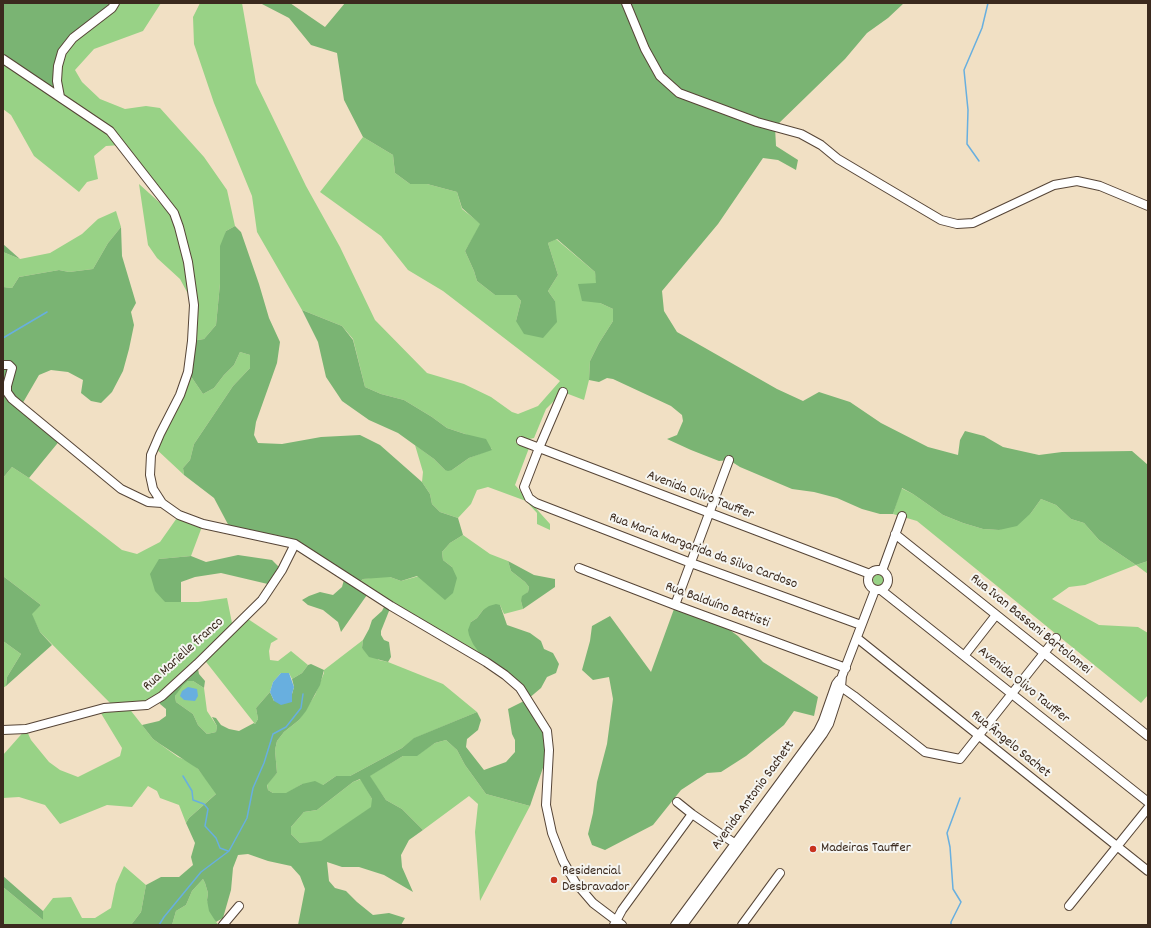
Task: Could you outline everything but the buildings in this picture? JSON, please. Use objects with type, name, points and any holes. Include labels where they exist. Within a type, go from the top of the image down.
[{"type":"street","points":[[60,97],[57,73],[62,52],[73,38],[112,8],[115,3]]},
{"type":"street","points":[[626,3],[644,49],[660,76],[679,93],[757,122],[801,134],[821,145],[838,159],[941,220],[957,224],[973,223],[1054,185],[1077,181],[1100,186],[1148,206]]},
{"type":"street","points":[[3,59],[110,131],[174,213],[180,227],[188,262],[194,305],[192,341],[188,372],[180,394],[151,455],[150,475],[153,489],[162,503],[179,514],[203,524],[295,544],[391,606],[486,662],[520,688],[547,731],[549,750],[546,805],[552,833],[563,861],[575,882],[593,904],[617,924],[622,910],[692,814]]},
{"type":"street","points":[[3,365],[9,365],[12,368],[7,386],[7,392],[12,399],[121,489],[148,502],[162,503]]},
{"type":"street","points":[[539,448],[563,392]]},
{"type":"street","name":"Avenida Olivo Tauffer","points":[[521,441],[870,574]]},
{"type":"street","name":"Rua Maria Margarida da Silva Cardoso","points":[[539,448],[524,487],[529,498],[536,503],[691,563],[861,625]]},
{"type":"street","points":[[675,605],[729,460]]},
{"type":"street","points":[[882,571],[902,516]]},
{"type":"street","name":"Rua Ivan Bassani Bartolomei","points":[[895,534],[1148,736]]},
{"type":"street","name":"Rua Marielle franco","points":[[3,730],[26,729],[114,707],[137,707],[147,705],[162,696],[262,600],[282,570],[295,544]]},
{"type":"street","name":"Rua Balduíno Battisti","points":[[579,568],[846,668]]},
{"type":"street","points":[[876,570],[882,571],[888,577],[889,581],[888,585],[878,590],[869,585],[868,581],[870,574],[876,570]]},
{"type":"street","name":"Avenida Olivo Tauffer","points":[[878,590],[964,656],[1148,802]]},
{"type":"street","name":"Avenida Antonio Sachett","points":[[675,925],[758,819],[798,763],[818,731],[846,668],[861,625],[878,590]]},
{"type":"street","points":[[964,656],[996,615]]},
{"type":"street","name":"Rua Ângelo Sachet","points":[[857,638],[1148,871]]},
{"type":"street","points":[[839,685],[925,752],[930,754],[944,754],[960,759],[1056,638]]},
{"type":"street","points":[[677,802],[738,846]]},
{"type":"street","points":[[1069,906],[1148,808]]},
{"type":"street","name":"Avenida Antonio Sachett","points":[[683,925],[727,860]]},
{"type":"street","points":[[742,925],[780,873]]},
{"type":"street","points":[[223,925],[239,906]]},
{"type":"green space","points":[[3,3],[115,3],[62,52],[60,97],[3,59]]},
{"type":"green space","points":[[115,3],[161,3],[143,31],[94,49],[75,70],[82,82],[100,99],[125,109],[146,106],[160,108],[204,157],[227,190],[235,226],[226,231],[220,270],[216,325],[204,339],[192,341],[194,305],[180,279],[157,258],[148,245],[139,184],[172,212],[121,145],[106,146],[94,156],[98,179],[87,182],[79,192],[34,156],[11,115],[3,109],[3,59],[62,52]]},
{"type":"green space","points":[[200,3],[242,3],[256,83],[306,186],[340,247],[375,320],[427,373],[464,384],[491,397],[512,412],[518,414],[538,406],[560,381],[443,291],[408,270],[381,236],[320,192],[363,137],[393,155],[395,173],[410,184],[427,184],[457,192],[462,209],[481,224],[465,251],[477,281],[495,295],[516,295],[521,301],[516,321],[555,301],[548,291],[558,275],[548,243],[556,239],[595,272],[600,303],[613,309],[613,321],[590,361],[589,380],[584,400],[563,392],[546,409],[534,438],[515,442],[529,448],[515,485],[550,524],[550,530],[537,524],[537,513],[526,501],[488,487],[477,490],[471,504],[458,518],[440,512],[432,504],[430,494],[422,482],[423,472],[415,445],[434,459],[445,470],[452,470],[469,458],[492,449],[465,434],[447,428],[404,400],[381,394],[365,387],[353,339],[342,326],[302,310],[257,232],[252,196],[214,103],[194,44],[193,17]]},
{"type":"green space","points":[[260,3],[290,3],[325,27],[345,3],[904,3],[888,18],[867,33],[845,59],[775,127],[776,146],[798,160],[796,170],[778,160],[763,158],[718,224],[662,291],[664,311],[677,332],[777,389],[803,401],[819,392],[850,402],[881,423],[928,447],[958,455],[960,440],[965,431],[984,436],[1003,447],[1039,455],[1062,452],[1132,451],[1148,465],[1148,561],[1136,565],[1099,540],[1084,523],[1071,519],[1056,505],[1041,499],[1031,513],[1017,526],[999,530],[983,529],[943,515],[902,488],[893,514],[880,514],[862,509],[837,498],[814,492],[792,489],[740,467],[729,460],[719,461],[667,439],[677,435],[683,421],[682,415],[671,406],[613,379],[607,378],[599,382],[589,380],[590,361],[613,321],[613,309],[600,303],[582,301],[578,284],[596,283],[595,272],[557,239],[548,243],[558,275],[548,291],[555,301],[557,322],[543,338],[524,334],[516,321],[521,301],[516,295],[495,295],[477,281],[465,251],[480,224],[462,208],[457,192],[427,184],[410,184],[395,173],[393,155],[363,137],[344,100],[337,53],[311,45],[289,18]]},
{"type":"green space","points":[[116,211],[121,227],[108,243],[93,269],[69,272],[59,270],[19,277],[12,288],[3,287],[3,252],[20,259],[50,253],[82,234],[98,219]]},
{"type":"green space","points":[[235,226],[241,232],[269,318],[280,342],[277,363],[256,422],[254,435],[258,443],[282,444],[321,437],[360,435],[380,445],[422,482],[430,494],[432,504],[440,512],[458,518],[463,535],[450,543],[442,552],[443,560],[452,567],[457,578],[453,593],[445,600],[417,576],[401,581],[390,577],[363,579],[358,584],[369,592],[341,632],[338,622],[323,610],[308,605],[302,600],[320,592],[333,595],[342,587],[345,576],[295,544],[231,530],[214,498],[184,475],[183,468],[190,460],[194,444],[233,386],[250,368],[250,355],[240,352],[234,365],[214,388],[203,394],[188,372],[192,341],[204,339],[216,325],[220,284],[220,246],[226,231]]},
{"type":"green space","points":[[121,227],[122,256],[136,303],[131,312],[134,325],[123,371],[112,392],[101,403],[91,401],[81,393],[83,380],[68,372],[51,370],[39,375],[21,406],[61,439],[29,478],[12,467],[3,478],[3,287],[12,288],[19,277],[59,270],[69,272],[93,269],[108,243]]},
{"type":"green space","points":[[3,244],[20,259],[3,252]]},
{"type":"green space","points":[[302,310],[342,326],[353,340],[365,387],[381,394],[404,400],[447,428],[486,439],[492,450],[469,458],[452,470],[448,471],[398,433],[369,420],[342,401],[326,377],[318,342]]},
{"type":"green space","points":[[240,352],[250,355],[250,368],[233,386],[194,444],[190,460],[183,468],[184,475],[154,447],[188,372],[203,394],[214,388],[234,365]]},
{"type":"green space","points":[[12,467],[29,478],[122,550],[137,554],[160,542],[179,515],[203,524],[191,556],[159,559],[165,602],[198,602],[227,598],[233,628],[245,617],[278,639],[271,643],[269,651],[270,660],[278,661],[291,651],[308,665],[302,673],[292,679],[289,673],[281,673],[273,682],[270,692],[256,708],[258,719],[255,724],[203,658],[147,705],[128,707],[153,739],[198,769],[217,793],[189,818],[186,823],[179,805],[160,798],[157,791],[148,786],[132,807],[107,805],[60,824],[45,805],[19,797],[3,798],[3,755],[26,729],[31,740],[49,762],[60,770],[78,777],[120,756],[122,748],[99,710],[113,706],[40,632],[31,614],[41,605],[3,576],[3,478]]},
{"type":"green space","points":[[901,488],[913,494],[943,515],[983,529],[999,530],[1031,513],[1041,499],[1056,505],[1071,519],[1084,523],[1099,540],[1136,565],[1085,585],[1069,587],[1052,599],[1099,625],[1138,627],[1148,633],[1148,695],[1141,703],[917,521],[893,514]]},
{"type":"green space","points":[[463,535],[490,554],[508,561],[511,571],[529,587],[528,592],[521,601],[523,609],[504,614],[500,605],[483,610],[477,618],[471,622],[486,662],[358,584],[363,579],[378,577],[390,577],[401,581],[452,567],[443,560],[442,552],[450,543]]},
{"type":"green space","points":[[238,555],[272,560],[282,570],[272,585],[221,573],[195,577],[181,582],[181,602],[165,602],[155,591],[150,574],[159,559],[191,556],[206,562]]},
{"type":"green space","points":[[508,561],[534,575],[555,579],[555,587],[523,609],[521,601],[522,596],[528,592],[529,587],[511,571]]},
{"type":"green space","points":[[1148,561],[1148,574],[1136,565]]},
{"type":"green space","points":[[879,574],[883,576],[885,580],[883,584],[879,586],[875,584],[873,580],[875,576]]},
{"type":"green space","points":[[3,576],[41,605],[32,614],[40,632],[52,645],[6,686],[7,677],[21,654],[3,641]]},
{"type":"green space","points":[[386,603],[391,606],[381,631],[381,635],[384,640],[389,642],[391,657],[388,662],[369,657],[362,648],[363,640],[372,620],[382,611]]},
{"type":"green space","points":[[496,604],[500,605],[507,625],[530,633],[541,641],[544,649],[553,653],[559,664],[556,673],[547,677],[541,688],[528,699],[486,662],[473,644],[469,635],[468,630],[471,622],[489,606]]},
{"type":"green space","points":[[674,609],[727,628],[738,636],[763,662],[818,697],[814,716],[794,711],[784,725],[746,756],[721,772],[707,773],[681,790],[653,825],[605,850],[592,845],[588,834],[593,813],[597,782],[607,744],[613,699],[609,677],[593,680],[582,670],[590,641],[592,626],[610,616],[651,672]]},
{"type":"green space","points":[[363,640],[362,648],[379,660],[388,662],[443,684],[477,712],[415,738],[402,748],[350,776],[336,776],[323,785],[302,784],[286,794],[273,793],[268,790],[267,784],[277,773],[275,750],[277,741],[284,732],[299,720],[315,695],[324,670]]},
{"type":"green space","points":[[3,641],[21,654],[7,677],[6,686],[3,688]]},
{"type":"green space","points":[[197,664],[199,674],[205,681],[204,688],[193,681],[188,681],[175,696],[176,702],[193,714],[198,725],[207,734],[216,732],[217,726],[212,717],[216,718],[221,725],[229,729],[239,731],[254,723],[255,724],[258,719],[256,708],[270,692],[274,701],[292,694],[294,687],[292,679],[302,673],[308,665],[311,664],[324,670],[320,685],[306,711],[299,720],[284,732],[277,741],[275,750],[277,773],[267,785],[268,790],[273,793],[286,793],[302,784],[315,781],[323,785],[336,776],[350,776],[402,748],[414,738],[477,712],[481,720],[478,730],[467,739],[466,747],[484,770],[506,762],[515,752],[515,740],[512,734],[508,709],[528,699],[547,731],[549,750],[530,806],[486,794],[465,765],[457,750],[446,740],[435,743],[417,756],[403,756],[370,776],[386,800],[402,809],[423,830],[409,840],[401,855],[402,867],[413,892],[384,875],[359,867],[342,867],[327,862],[329,881],[335,888],[346,891],[373,915],[389,913],[405,918],[401,925],[298,925],[305,889],[300,876],[291,866],[268,861],[248,854],[238,855],[233,868],[231,890],[223,918],[216,922],[209,911],[207,900],[208,893],[203,879],[192,891],[186,905],[176,911],[172,925],[131,925],[141,912],[146,885],[161,877],[179,877],[193,865],[191,857],[195,843],[186,823],[189,818],[216,794],[198,769],[153,739],[142,725],[159,721],[166,716],[166,709],[160,704],[158,698]],"holes":[[[360,779],[372,799],[371,807],[321,841],[300,843],[291,834],[291,827],[304,812],[317,810],[353,782]]]},
{"type":"green space","points":[[188,681],[193,681],[204,688],[207,711],[217,726],[216,732],[207,734],[198,725],[193,714],[176,702],[175,696],[178,690]]},
{"type":"green space","points":[[446,740],[457,750],[465,765],[486,794],[530,806],[480,901],[475,832],[478,804],[469,796],[423,830],[402,809],[386,800],[369,776],[403,756],[417,755],[435,743]]},
{"type":"green space","points":[[361,779],[372,799],[372,807],[321,842],[300,843],[291,834],[291,827],[304,812],[317,810],[353,782]]},
{"type":"green space","points":[[124,866],[146,885],[141,912],[131,925],[3,925],[3,887],[43,920],[43,911],[53,898],[71,897],[82,918],[95,918],[111,908],[116,884]]},
{"type":"green space","points":[[3,876],[43,911],[43,920],[3,887]]},
{"type":"green space","points":[[203,879],[208,893],[207,900],[216,922],[219,925],[172,925],[176,911],[186,905],[192,891]]},
{"type":"water","points":[[281,673],[289,673],[294,687],[292,702],[281,705],[274,701],[270,692],[273,682]]},
{"type":"water","points":[[188,687],[197,689],[198,696],[195,701],[184,700],[180,696],[182,691]]},
{"type":"waterway","points":[[979,161],[967,144],[968,110],[964,70],[982,28],[988,3]]},
{"type":"waterway","points":[[3,338],[47,312]]},
{"type":"waterway","points":[[159,925],[201,872],[229,851],[247,818],[253,788],[264,763],[273,734],[286,727],[301,708],[303,694]]},
{"type":"waterway","points":[[183,776],[192,791],[193,800],[204,804],[208,809],[205,826],[216,838],[220,848],[228,851]]},
{"type":"waterway","points":[[951,925],[961,902],[953,889],[950,847],[947,833],[960,798]]},
{"type":"place","name":"Madeiras Tauffer","points":[[813,849]]},
{"type":"place","name":"Residencial Desbravador","points":[[554,880]]}]
